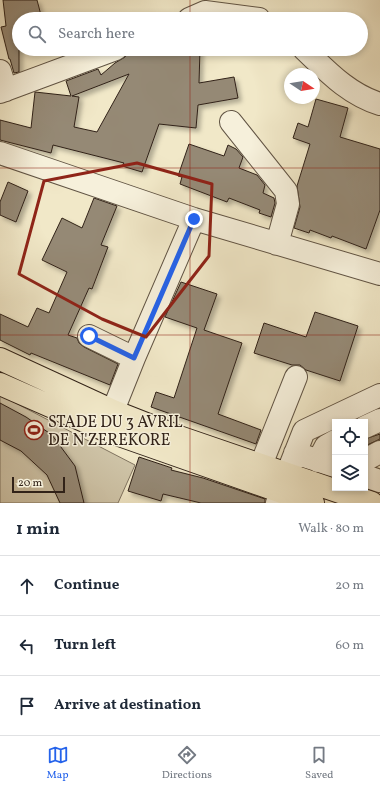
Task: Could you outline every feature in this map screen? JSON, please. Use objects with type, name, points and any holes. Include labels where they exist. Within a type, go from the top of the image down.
[{"type":"highway","points":[[0,359],[109,421],[178,437],[261,465],[282,490],[372,503]]},
{"type":"highway","points":[[0,384],[109,421],[313,503]]},
{"type":"street","points":[[200,10],[213,12]]},
{"type":"street","points":[[2,84],[93,56]]},
{"type":"street","points":[[311,56],[339,83],[380,104]]},
{"type":"street","points":[[231,122],[286,191],[288,204],[277,244]]},
{"type":"street","points":[[0,153],[194,219],[380,273]]},
{"type":"street","points":[[109,421],[134,358],[194,219]]},
{"type":"street","points":[[89,336],[134,358]]},
{"type":"street","points":[[261,465],[296,376]]},
{"type":"street","points":[[282,490],[304,431],[380,394]]},
{"type":"street","points":[[368,426],[380,420]]},
{"type":"street","points":[[295,453],[327,464],[326,446],[332,443]]},
{"type":"street","points":[[368,458],[380,452]]},
{"type":"street","points":[[368,477],[380,480]]},
{"type":"highlighted area","points":[[137,163],[212,184],[209,256],[146,337],[102,319],[19,274],[44,181]]},
{"type":"shaded area","name":"STADE DU 3 AVRIL DE N'ZEREKORE","points":[[0,395],[135,465],[118,503],[0,503]]},
{"type":"building","points":[[3,0],[37,0],[40,12],[12,12],[12,56],[19,56],[19,72],[14,73],[9,59],[1,27],[6,26]]},
{"type":"building","points":[[200,56],[199,83],[234,77],[238,98],[198,105],[196,128],[159,124],[142,172],[122,166],[124,163],[53,145],[51,153],[0,140],[0,120],[31,128],[35,92],[71,96],[66,81],[98,69],[101,75],[125,57]],"holes":[[[129,74],[97,132],[74,127],[79,97],[72,96]]]},
{"type":"building","points":[[320,100],[348,108],[340,137],[380,149],[380,210],[366,249],[332,236],[331,238],[310,230],[309,233],[294,228],[300,207],[297,186],[310,144],[293,138],[298,123],[308,127],[315,104],[320,104]]},
{"type":"building","points":[[189,144],[224,156],[228,145],[236,149],[243,157],[239,168],[257,175],[265,185],[263,193],[274,198],[275,203],[271,217],[259,213],[260,210],[229,198],[227,202],[180,184],[182,177],[178,176]]},
{"type":"building","points":[[8,182],[28,191],[16,222],[0,215],[0,202]]},
{"type":"building","points":[[94,198],[117,206],[101,245],[108,247],[92,289],[89,288],[68,335],[77,338],[79,343],[84,347],[118,364],[110,385],[31,353],[30,355],[0,340],[0,314],[28,327],[37,308],[49,313],[67,272],[42,260],[62,218],[82,228]]},
{"type":"building","points":[[181,282],[217,294],[204,330],[242,343],[218,414],[261,430],[256,444],[151,407],[156,392],[174,398],[197,328],[165,317]]},
{"type":"building","points":[[315,312],[358,326],[340,381],[306,370],[300,365],[292,365],[254,353],[264,323],[306,337]]},
{"type":"building","points":[[0,403],[26,417],[52,435],[75,466],[84,503],[60,503],[47,475],[21,451],[0,440]]},
{"type":"building","points":[[380,434],[380,439],[368,445],[368,438]]},
{"type":"building","points":[[139,457],[172,468],[171,470],[203,478],[265,499],[265,503],[201,503],[163,494],[161,501],[128,491]]},
{"type":"place","name":"STADE DU 3 AVRIL DE N'ZEREKORE","points":[[34,430]]},
{"type":"route","points":[[89,336],[134,358],[194,219]]}]
